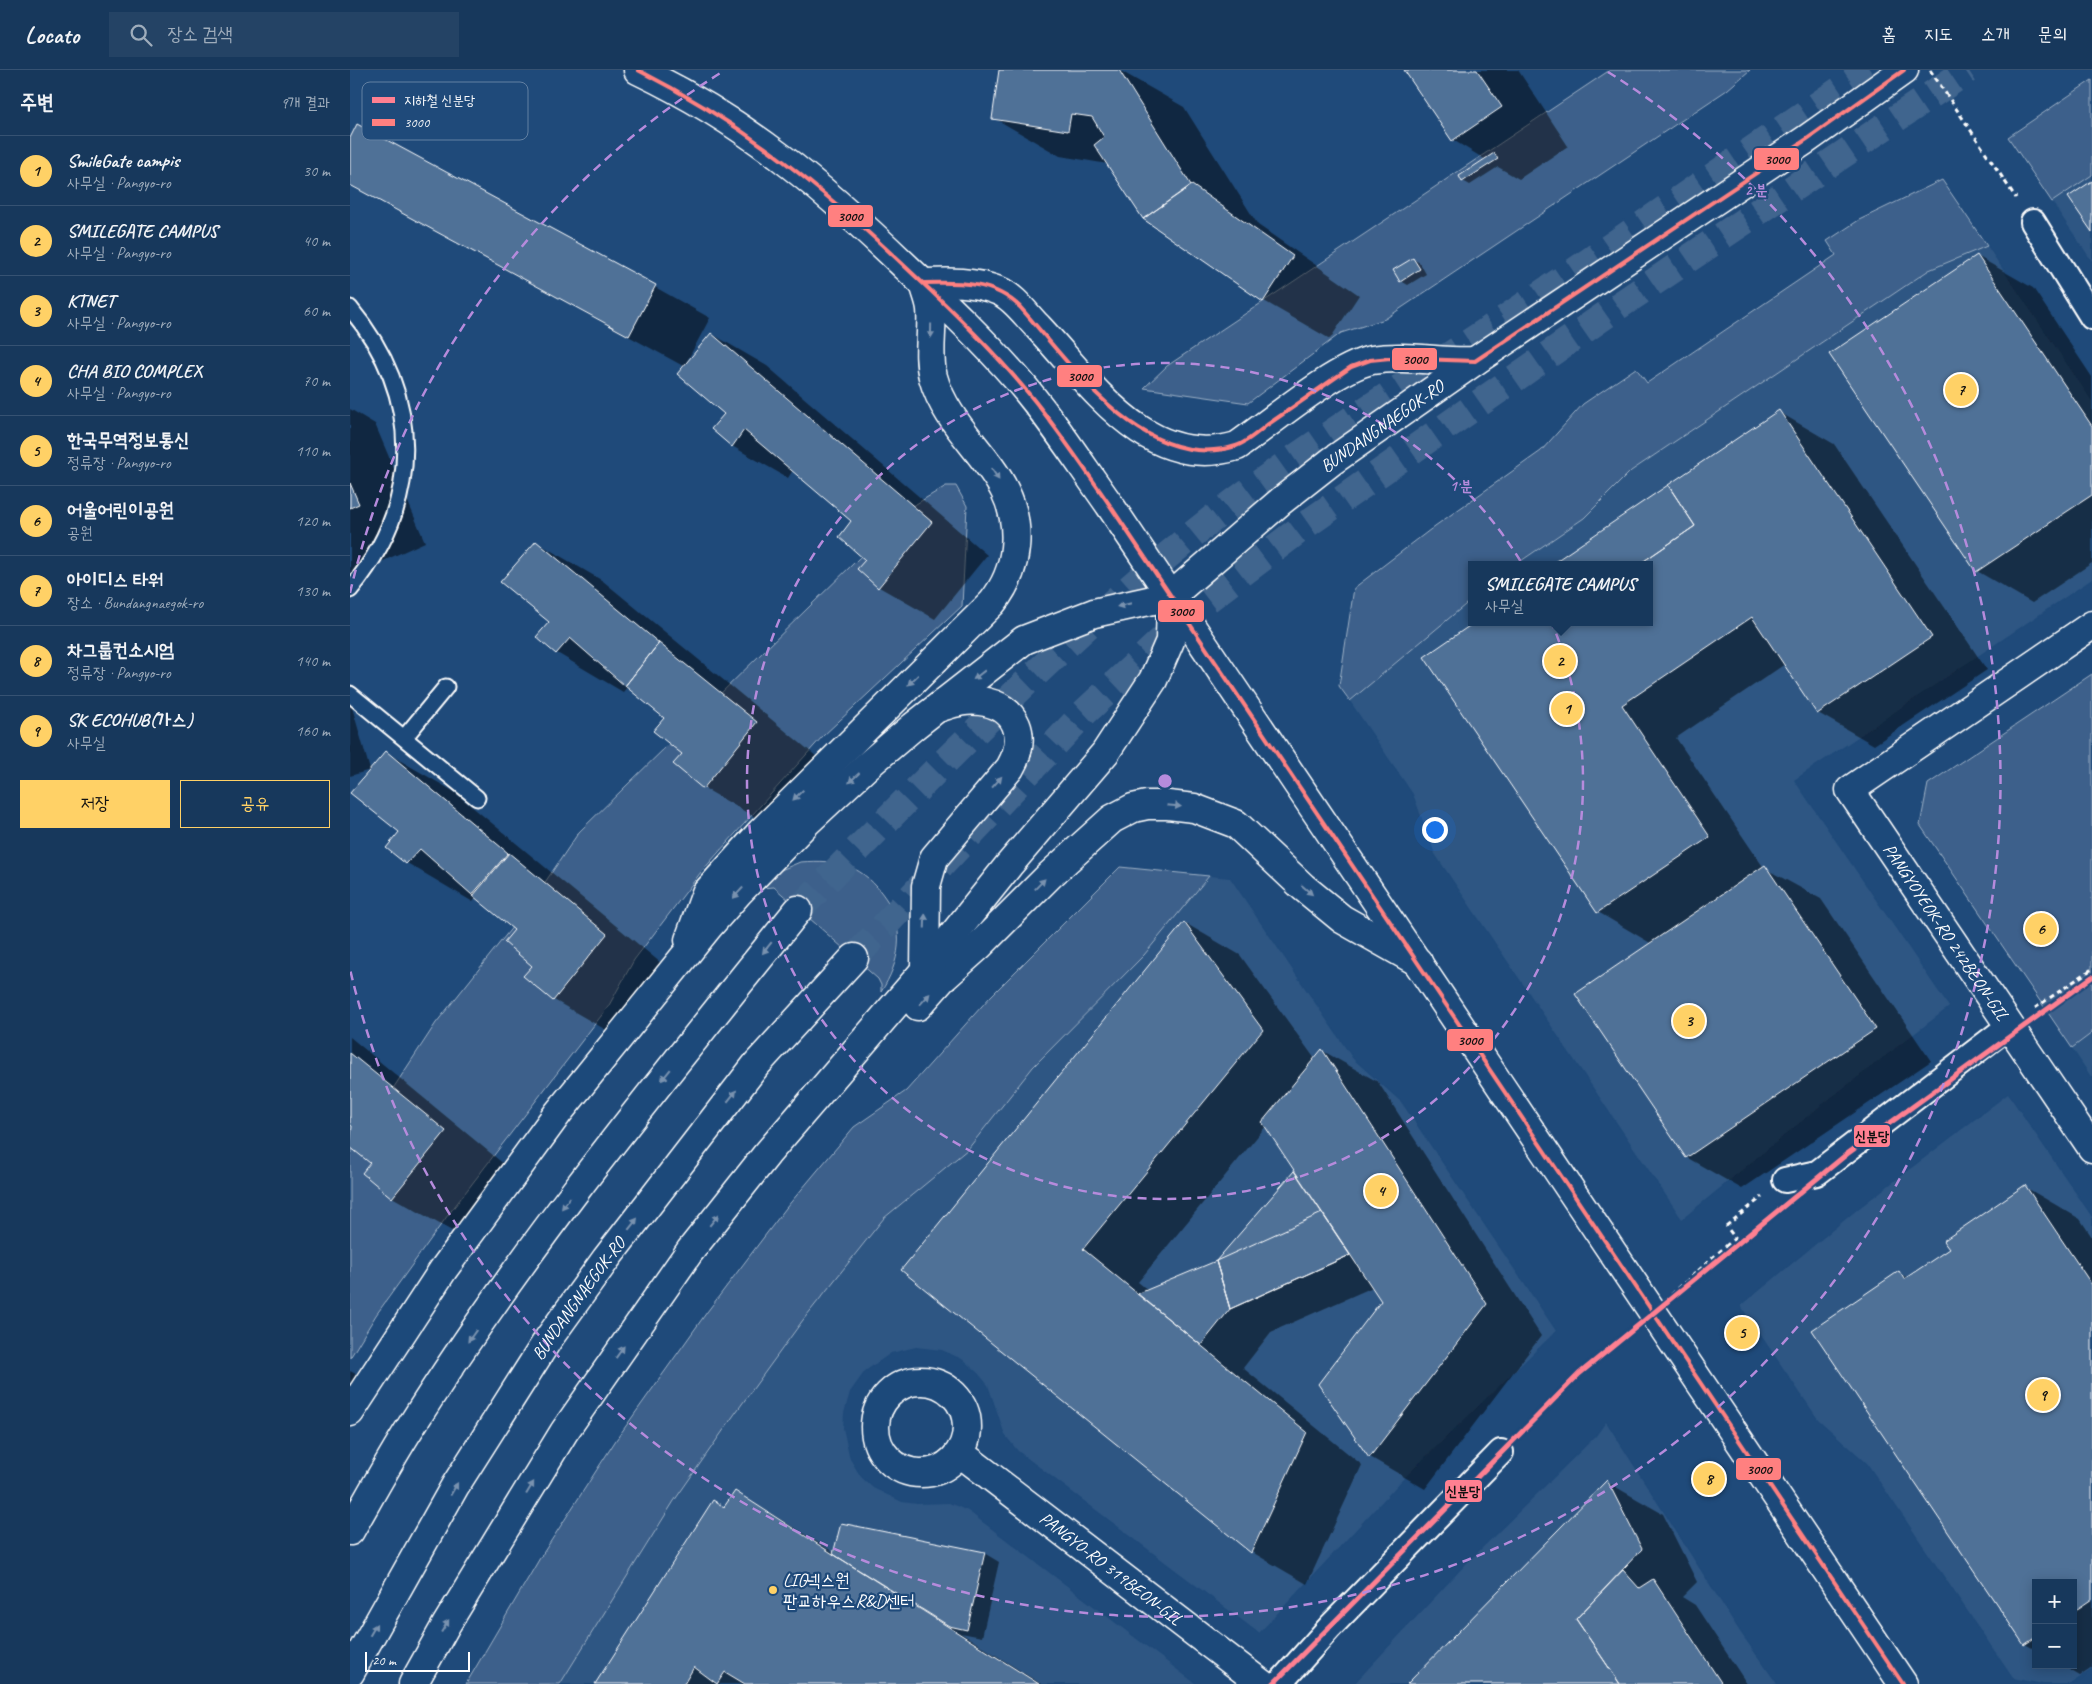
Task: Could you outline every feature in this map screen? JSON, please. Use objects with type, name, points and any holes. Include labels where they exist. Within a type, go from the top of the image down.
[{"type":"main road","points":[[638,70],[684,93],[766,145],[844,207],[924,283],[991,351],[1041,409],[1110,504],[1903,1684]]},
{"type":"main road","name":"BUNDANGNAEGOK-RO","points":[[1171,596],[1281,501],[1332,461],[1475,360],[1807,139],[1904,70]]},
{"type":"main road","points":[[924,283],[953,281],[989,288],[1008,296],[1072,363],[1115,412],[1131,425],[1168,445],[1202,453],[1237,446],[1338,374],[1370,360],[1417,358],[1459,362],[1475,360]]},
{"type":"main road","points":[[682,959],[706,893],[768,825],[992,603],[1009,575],[1016,540],[1013,506],[986,460],[954,420],[933,377],[930,353],[930,308],[924,283]]},
{"type":"main road","points":[[350,1412],[438,1277],[514,1171],[682,959],[738,893],[807,822],[867,766],[1024,640],[1094,613],[1171,596]]},
{"type":"main road","points":[[412,1684],[564,1432],[690,1251],[767,1154],[926,970],[1010,865],[1104,753],[1153,680],[1170,640],[1171,596]]},
{"type":"main road","name":"PANGYOYEOK-RO 242BEON-GIL","points":[[2092,625],[1850,790],[2092,1148]]},
{"type":"main road","points":[[926,970],[926,886],[934,858],[1010,768],[1016,757],[1020,735],[1018,728],[1007,714],[986,703],[968,700],[937,708]]},
{"type":"main road","points":[[846,1061],[892,1034],[942,979],[980,946],[1050,875],[1112,819],[1133,808],[1147,805],[1194,808],[1236,824],[1302,887],[1342,919],[1418,962]]},
{"type":"main road","points":[[350,1531],[414,1420],[554,1218],[621,1130],[798,910]]},
{"type":"main road","name":"BUNDANGNAEGOK-RO","points":[[350,1673],[455,1486],[549,1338],[606,1259],[756,1065],[854,958]]},
{"type":"main road","name":"PANGYO-RO 319BEON-GIL","points":[[960,1453],[1262,1684]]},
{"type":"street","points":[[2032,222],[2092,318]]},
{"type":"street","points":[[1785,1180],[1817,1174],[2009,1026]]},
{"type":"street","points":[[1278,1684],[1330,1627],[1501,1452]]},
{"type":"lane","points":[[350,308],[377,344],[390,369],[402,411],[406,449],[402,486],[390,522],[375,555],[350,590]]},
{"type":"lane","points":[[404,738],[446,687]]},
{"type":"lane","points":[[350,694],[477,798]]},
{"type":"path","points":[[1930,70],[2032,222]]},
{"type":"path","points":[[2009,1026],[2092,969]]},
{"type":"path","points":[[1501,1452],[1577,1378],[1735,1238],[1726,1226],[1785,1180]]},
{"type":"shaded area","points":[[1610,70],[1750,70],[1727,90],[1385,319],[1341,333],[1248,403],[1144,388],[1167,366]]},
{"type":"shaded area","points":[[2092,80],[2092,175],[2052,202],[2008,137]]},
{"type":"shaded area","points":[[2092,175],[2092,261],[2052,202]]},
{"type":"shaded area","points":[[1942,180],[1987,246],[1929,270],[1631,471],[1584,518],[1521,561],[1468,561],[1468,603],[1350,701],[1339,686],[1354,588],[1435,526],[1541,451],[1583,404],[1636,368],[1647,383],[1836,255],[1827,241],[1859,220]]},
{"type":"shaded area","points":[[1987,246],[2092,401],[2092,579],[1794,780],[1949,1007],[1824,1103],[1682,1219],[1435,854],[1413,794],[1350,701],[1468,603],[1468,626],[1653,626],[1653,561],[1521,561],[1584,518],[1631,471],[1929,270]]},
{"type":"shaded area","points":[[946,486],[956,486],[967,506],[962,606],[823,736],[701,872],[634,960],[608,1007],[448,1215],[376,1315],[350,1358],[350,1154],[436,1023],[529,906],[579,832],[901,517],[916,504]]},
{"type":"shaded area","points":[[2092,674],[2092,1033],[2072,1048],[1920,825],[1928,784]]},
{"type":"shaded area","points":[[800,862],[839,863],[849,867],[868,878],[886,899],[896,922],[898,946],[893,969],[881,992],[881,985],[878,979],[774,887],[761,888],[781,870]]},
{"type":"shaded area","points":[[1120,867],[1209,876],[1144,955],[1033,1067],[968,1149],[884,1218],[803,1320],[674,1501],[560,1684],[466,1684],[540,1558],[616,1440],[707,1312],[786,1208],[854,1127],[906,1091],[990,997]]},
{"type":"shaded area","points":[[1209,876],[1230,878],[1353,1059],[1401,1102],[1556,1331],[1403,1479],[1259,1633],[1018,1451],[1005,1435],[988,1385],[962,1359],[942,1350],[916,1347],[891,1353],[865,1371],[850,1392],[844,1413],[843,1428],[850,1459],[861,1477],[873,1488],[902,1502],[917,1504],[949,1503],[968,1511],[1196,1684],[560,1684],[674,1501],[803,1320],[884,1218],[968,1149],[1033,1067],[1144,955]]},
{"type":"shaded area","points":[[2092,1033],[2092,1078],[2072,1048]]},
{"type":"shaded area","points":[[2008,1094],[2092,1217],[2092,1669],[2070,1684],[2043,1684],[2013,1678],[1867,1463],[1818,1419],[1741,1306],[1858,1209]]},
{"type":"shaded area","points":[[1606,1422],[1740,1632],[1777,1684],[1354,1684],[1467,1563],[1596,1436]]},
{"type":"building","points":[[999,70],[1119,70],[1191,185],[1143,219],[1094,145],[1104,137],[1092,117],[1071,114],[1068,131],[992,119]]},
{"type":"building","points":[[1404,70],[1477,70],[1502,107],[1452,141]]},
{"type":"building","points":[[357,124],[362,127],[362,140],[387,140],[656,285],[629,336],[350,185],[350,138]]},
{"type":"building","points":[[1494,153],[1498,159],[1462,182],[1459,176]]},
{"type":"building","points":[[2092,181],[2092,232],[2068,197]]},
{"type":"building","points":[[1192,185],[1293,256],[1263,302],[1143,219]]},
{"type":"building","points":[[1977,255],[2092,426],[2092,495],[1976,572],[1829,354]]},
{"type":"building","points":[[1413,258],[1420,269],[1400,282],[1393,270]]},
{"type":"building","points":[[711,333],[932,522],[878,588],[857,569],[865,560],[839,537],[851,521],[744,430],[732,447],[711,429],[724,414],[677,374]]},
{"type":"building","points":[[1779,410],[1932,637],[1817,714],[1752,617],[1622,705],[1710,837],[1597,913],[1424,657],[1469,626],[1653,626],[1653,561],[1644,561],[1695,526],[1668,485]]},
{"type":"building","points":[[350,483],[359,504],[350,508]]},
{"type":"building","points":[[1668,485],[1695,526],[1644,561],[1556,561]]},
{"type":"building","points":[[536,541],[659,643],[625,686],[570,638],[556,654],[536,637],[549,622],[500,582]]},
{"type":"building","points":[[659,643],[757,722],[703,789],[673,764],[682,754],[653,731],[664,718],[625,686]]},
{"type":"building","points":[[386,751],[508,853],[472,895],[420,849],[406,864],[386,848],[399,832],[350,793]]},
{"type":"building","points":[[509,853],[607,934],[553,1001],[523,976],[532,966],[504,942],[514,930],[473,896]]},
{"type":"building","points":[[1765,865],[1876,1029],[1686,1158],[1575,994]]},
{"type":"building","points":[[1184,922],[1263,1030],[1083,1249],[1307,1432],[1251,1553],[901,1270]]},
{"type":"building","points":[[1322,1049],[1487,1304],[1369,1458],[1318,1384],[1381,1301],[1262,1122]]},
{"type":"building","points":[[350,1053],[446,1131],[392,1198],[362,1173],[370,1163],[350,1147],[352,1126],[350,1125]]},
{"type":"building","points":[[1294,1171],[1350,1255],[1230,1309],[1216,1261]]},
{"type":"building","points":[[2025,1185],[2092,1285],[2092,1599],[2077,1609],[2077,1579],[2032,1579],[2032,1640],[2024,1645],[1812,1330],[1899,1271],[1904,1279],[1949,1249],[1943,1241]]},
{"type":"building","points":[[1322,1213],[1350,1255],[1230,1309],[1216,1261]]},
{"type":"building","points":[[1216,1261],[1230,1309],[1201,1345],[1137,1294]]},
{"type":"building","points":[[1607,1480],[1642,1549],[1576,1619],[1620,1684],[1407,1684]]},
{"type":"building","name":"LIG넥스원 판교하우스R&D센터","points":[[735,1491],[1039,1684],[745,1684],[725,1672],[717,1684],[694,1667],[684,1684],[595,1684],[713,1500],[724,1507]]},
{"type":"building","points":[[841,1523],[985,1552],[967,1630],[949,1626],[833,1554]]},
{"type":"building","points":[[1623,1570],[1639,1588],[1653,1579],[1722,1684],[1620,1684],[1576,1619]]},
{"type":"tunnel","points":[[798,910],[1038,671],[1139,580],[1226,508],[1338,429],[1490,329],[1870,70]]},
{"type":"tunnel","points":[[854,958],[1083,714],[1195,609],[1304,526],[1611,311],[1968,70]]},
{"type":"metro line","name":"신분당","points":[[1273,1684],[1579,1374],[1847,1154],[2092,977]]},
{"type":"transit line","name":"3000","points":[[638,70],[678,91],[750,137],[816,187],[880,243],[958,317],[1002,362],[1040,407],[1109,504],[1903,1684]]},
{"type":"transit line","name":"3000","points":[[924,283],[975,285],[999,292],[1010,298],[1087,384],[1113,409],[1141,430],[1171,444],[1202,450],[1236,446],[1248,440],[1351,367],[1370,360],[1390,358],[1475,361],[1807,139],[1904,70]]},
{"type":"place","name":"아이디스 타워","points":[[1961,390]]},
{"type":"place","name":"SMILEGATE CAMPUS","points":[[1560,661]]},
{"type":"place","name":"SmileGate campis","points":[[1567,709]]},
{"type":"place","name":"어울어린이공원","points":[[2041,929]]},
{"type":"place","name":"KTNET","points":[[1689,1021]]},
{"type":"place","name":"CHA BIO COMPLEX","points":[[1381,1191]]},
{"type":"place","name":"한국무역정보통신","points":[[1742,1333]]},
{"type":"place","name":"SK ECOHUB(가스)","points":[[2043,1395]]},
{"type":"place","name":"차그룹컨소시엄","points":[[1709,1479]]},
{"type":"place","name":"LIG넥스원 판교하우스R&D센터","points":[[773,1590]]}]
